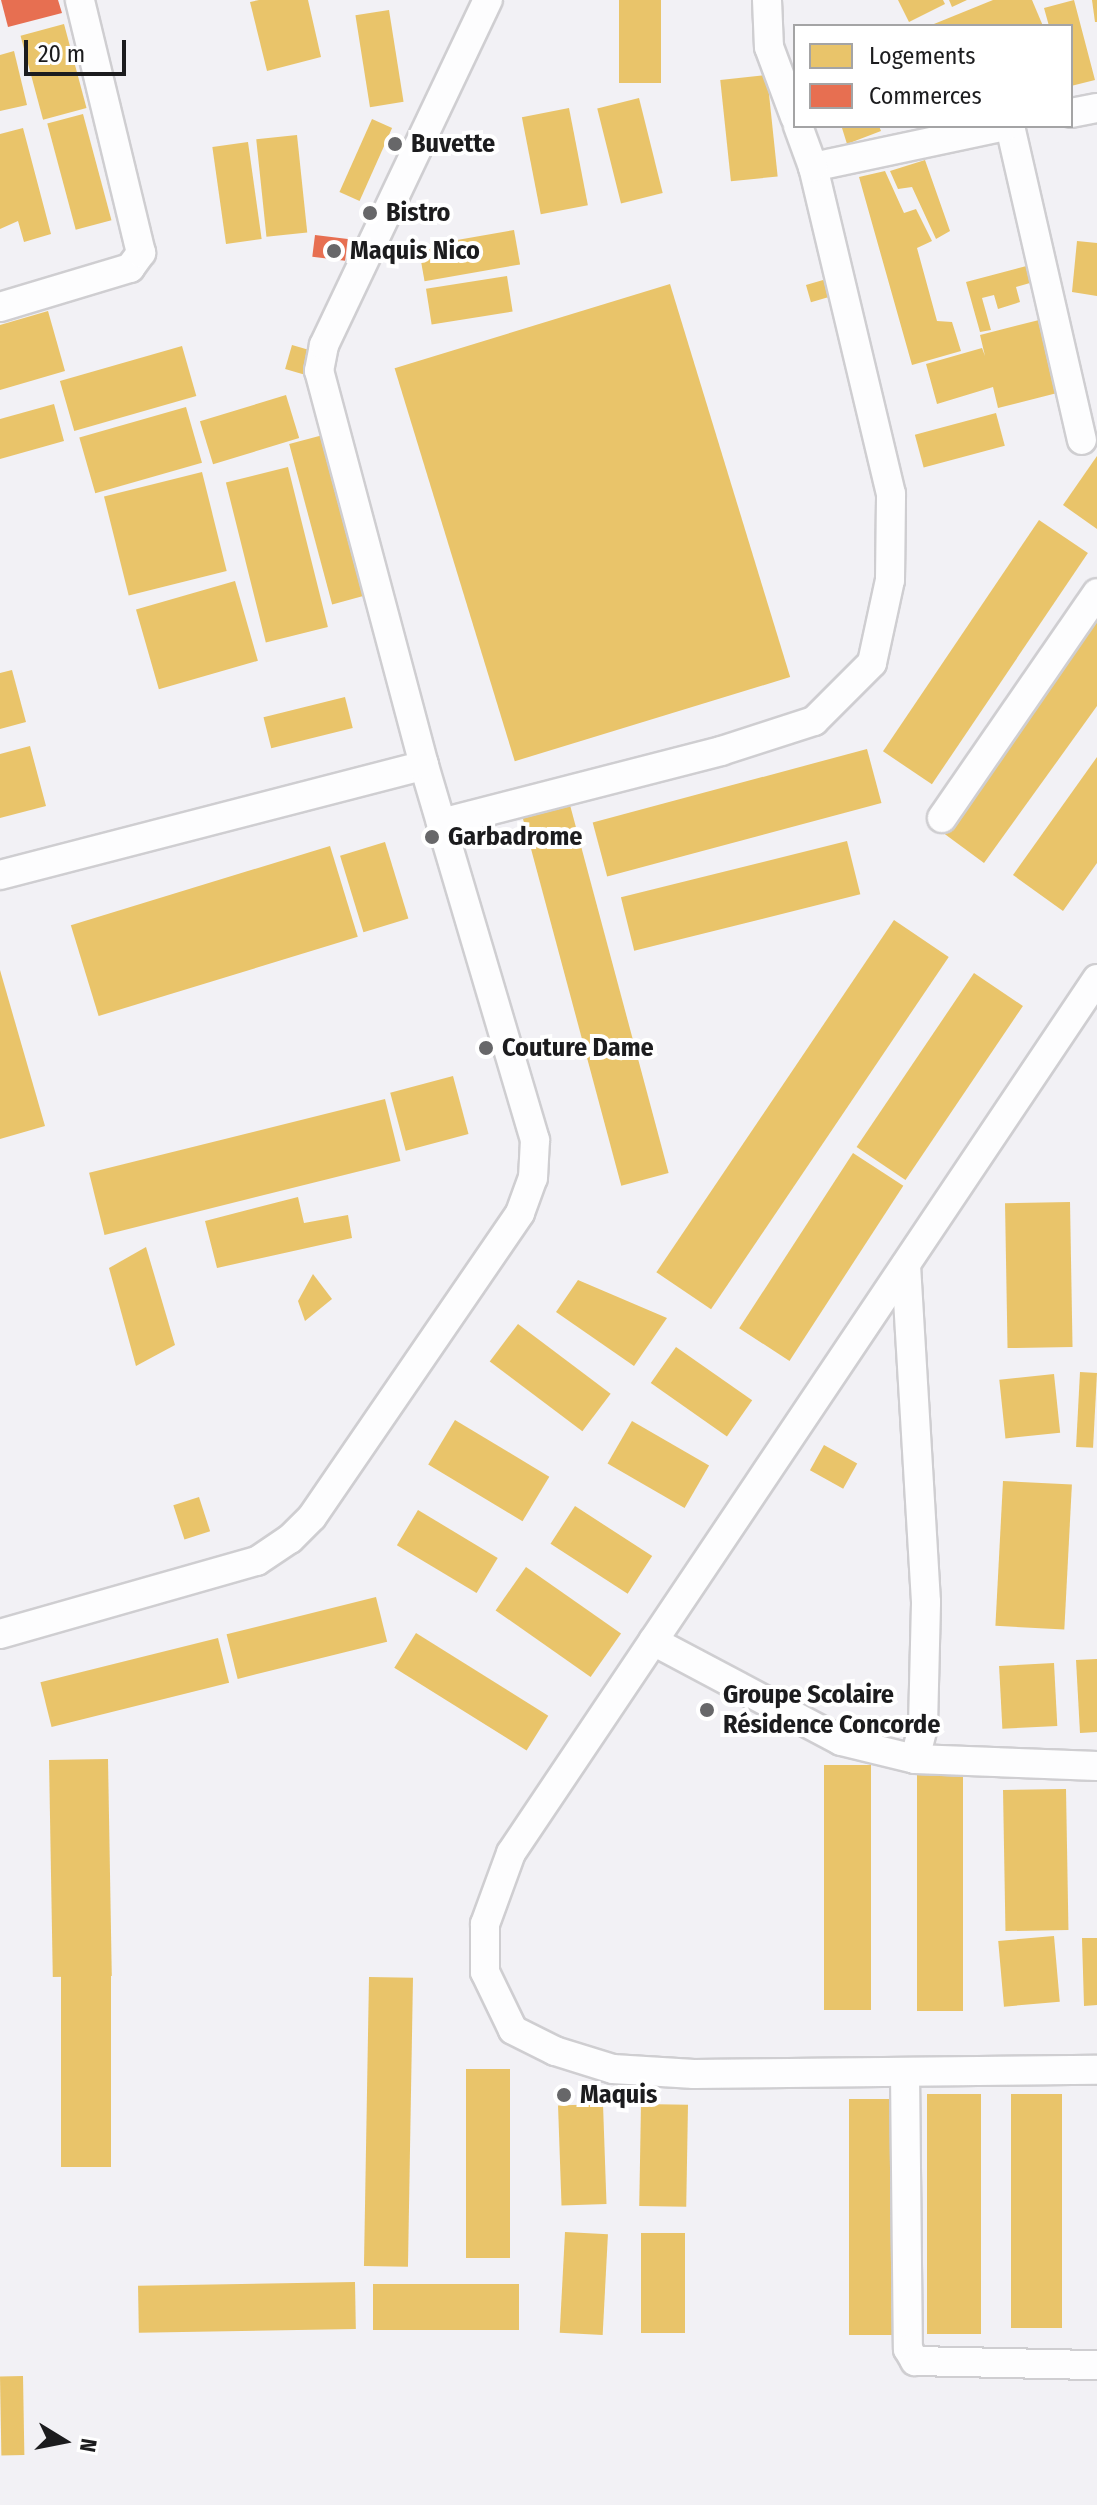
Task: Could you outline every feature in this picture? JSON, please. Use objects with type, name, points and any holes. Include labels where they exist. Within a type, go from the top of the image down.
[{"type":"street","points":[[0,307],[130,268],[141,253],[80,0]]},
{"type":"street","points":[[0,1634],[257,1561],[290,1539],[312,1517],[520,1213],[533,1178],[535,1140],[424,765],[319,371],[324,345],[488,0]]},
{"type":"street","points":[[767,0],[769,47],[793,112]]},
{"type":"street","points":[[1073,113],[1097,108]]},
{"type":"street","points":[[441,823],[721,751],[814,721],[872,663],[890,580],[891,494],[813,167],[799,128]]},
{"type":"street","points":[[813,167],[998,128]]},
{"type":"street","points":[[1008,128],[1082,440]]},
{"type":"street","points":[[942,818],[1097,593]]},
{"type":"street","points":[[0,875],[424,765]]},
{"type":"street","points":[[1097,979],[511,1853],[485,1924],[485,1972],[513,2030],[555,2051],[613,2069],[694,2074],[1097,2070]]},
{"type":"street","points":[[906,1265],[926,1602],[923,1726],[915,1759]]},
{"type":"street","points":[[653,1641],[841,1741],[915,1759],[1097,1766]]},
{"type":"street","points":[[905,2073],[908,2349],[915,2361],[1097,2365]]},
{"type":"building: Logements","points":[[308,0],[321,57],[267,71],[250,2]]},
{"type":"building: Logements","points":[[619,0],[661,0],[661,83],[619,83]]},
{"type":"building: Logements","points":[[898,0],[943,0],[945,4],[909,22]]},
{"type":"building: Logements","points":[[949,0],[967,0],[952,7]]},
{"type":"building: Logements","points":[[993,0],[1032,0],[1042,24],[934,24]]},
{"type":"building: Logements","points":[[1074,0],[1095,80],[1073,86],[1073,24],[1048,24],[1044,8]]},
{"type":"building: Logements","points":[[1092,0],[1097,0],[1097,22],[1095,22]]},
{"type":"building: Logements","points":[[389,10],[404,102],[370,107],[355,15]]},
{"type":"building: Logements","points":[[64,24],[87,108],[43,120],[21,36]]},
{"type":"building: Logements","points":[[14,51],[27,105],[0,111],[0,55]]},
{"type":"building: Logements","points":[[767,75],[778,176],[731,181],[720,80]]},
{"type":"building: Logements","points":[[639,98],[663,193],[621,203],[597,108]]},
{"type":"building: Logements","points":[[569,108],[588,205],[541,214],[522,117]]},
{"type":"building: Logements","points":[[83,114],[111,220],[76,230],[47,124]]},
{"type":"building: Logements","points":[[372,119],[392,128],[360,201],[339,192]]},
{"type":"building: Logements","points":[[23,128],[51,234],[24,242],[18,221],[0,229],[0,134]]},
{"type":"building: Logements","points":[[842,128],[880,128],[881,131],[847,144]]},
{"type":"building: Logements","points":[[297,135],[307,232],[266,237],[256,139]]},
{"type":"building: Logements","points":[[248,142],[262,239],[226,244],[212,147]]},
{"type":"building: Logements","points":[[925,160],[950,231],[936,239],[912,187],[898,189],[890,171]]},
{"type":"building: Logements","points":[[885,171],[904,213],[916,209],[932,241],[917,248],[937,321],[952,322],[961,351],[912,365],[859,177]]},
{"type":"building: Logements","points":[[514,230],[520,264],[425,281],[418,247]]},
{"type":"building: Logements","points":[[1077,241],[1097,243],[1097,296],[1072,292]]},
{"type":"building: Logements","points":[[1034,264],[1045,308],[1037,311],[1030,283],[1016,287],[1020,302],[998,309],[994,295],[982,298],[991,330],[980,332],[966,282]]},
{"type":"building: Logements","points":[[507,276],[513,312],[432,324],[426,289]]},
{"type":"building: Logements","points":[[830,278],[835,295],[811,302],[806,285]]},
{"type":"building: Logements","points":[[670,284],[790,677],[515,761],[395,368]]},
{"type":"building: Logements","points":[[48,311],[65,371],[0,390],[0,325]]},
{"type":"building: Logements","points":[[1047,318],[1065,391],[998,408],[993,387],[937,404],[926,364],[982,348],[985,356],[980,335]]},
{"type":"building: Logements","points":[[292,345],[316,352],[309,376],[285,369]]},
{"type":"building: Logements","points":[[182,346],[196,396],[74,431],[60,381]]},
{"type":"building: Logements","points":[[286,395],[299,438],[213,464],[200,421]]},
{"type":"building: Logements","points":[[54,404],[64,441],[0,459],[0,419]]},
{"type":"building: Logements","points":[[186,407],[202,463],[95,493],[79,438]]},
{"type":"building: Logements","points":[[996,413],[1005,446],[924,468],[915,435]]},
{"type":"building: Logements","points":[[323,435],[366,595],[332,604],[289,444]]},
{"type":"building: Logements","points":[[1097,456],[1097,529],[1063,505]]},
{"type":"building: Logements","points":[[288,467],[328,627],[266,643],[226,482]]},
{"type":"building: Logements","points":[[202,472],[227,571],[129,595],[104,496]]},
{"type":"building: Logements","points":[[1039,520],[1088,553],[932,784],[883,751]]},
{"type":"building: Logements","points":[[235,581],[258,661],[159,689],[136,609]]},
{"type":"building: Logements","points":[[1097,618],[1097,706],[984,863],[942,832]]},
{"type":"building: Logements","points":[[12,670],[26,722],[0,729],[0,673]]},
{"type":"building: Logements","points":[[345,697],[353,728],[271,748],[263,717]]},
{"type":"building: Logements","points":[[30,746],[46,806],[0,818],[0,754]]},
{"type":"building: Logements","points":[[867,749],[881,803],[607,877],[593,823]]},
{"type":"building: Logements","points":[[1097,757],[1097,863],[1063,911],[1013,875]]},
{"type":"building: Logements","points":[[570,805],[669,1173],[621,1186],[523,818]]},
{"type":"building: Logements","points":[[847,841],[860,894],[634,951],[621,897]]},
{"type":"building: Logements","points":[[385,842],[408,919],[363,932],[340,856]]},
{"type":"building: Logements","points":[[330,846],[358,937],[99,1016],[71,925]]},
{"type":"building: Logements","points":[[894,920],[949,957],[711,1309],[656,1272]]},
{"type":"building: Logements","points":[[0,970],[45,1126],[0,1139]]},
{"type":"building: Logements","points":[[974,973],[1023,1006],[905,1180],[857,1147]]},
{"type":"building: Logements","points":[[453,1076],[469,1134],[406,1151],[390,1093]]},
{"type":"building: Logements","points":[[385,1099],[400,1161],[105,1235],[89,1173]]},
{"type":"building: Logements","points":[[853,1153],[903,1186],[789,1361],[739,1328]]},
{"type":"building: Logements","points":[[298,1197],[304,1223],[348,1215],[352,1238],[217,1268],[205,1221]]},
{"type":"building: Logements","points":[[1070,1202],[1073,1347],[1008,1348],[1005,1203]]},
{"type":"building: Logements","points":[[146,1247],[175,1345],[136,1366],[109,1268]]},
{"type":"building: Logements","points":[[313,1274],[332,1299],[305,1321],[298,1301]]},
{"type":"building: Logements","points":[[578,1280],[667,1318],[634,1366],[556,1312]]},
{"type":"building: Logements","points":[[518,1324],[611,1394],[582,1431],[490,1362]]},
{"type":"building: Logements","points":[[676,1347],[752,1400],[727,1436],[651,1383]]},
{"type":"building: Logements","points":[[1080,1372],[1097,1373],[1093,1448],[1076,1447]]},
{"type":"building: Logements","points":[[1054,1374],[1060,1433],[1005,1438],[999,1380]]},
{"type":"building: Logements","points":[[455,1420],[549,1477],[523,1521],[428,1465]]},
{"type":"building: Logements","points":[[632,1421],[709,1466],[685,1508],[608,1463]]},
{"type":"building: Logements","points":[[824,1445],[857,1463],[843,1489],[810,1470]]},
{"type":"building: Logements","points":[[1003,1481],[1072,1485],[1064,1629],[995,1626]]},
{"type":"building: Logements","points":[[199,1497],[210,1531],[184,1540],[173,1505]]},
{"type":"building: Logements","points":[[575,1506],[652,1556],[628,1594],[550,1544]]},
{"type":"building: Logements","points":[[418,1510],[498,1558],[477,1593],[397,1545]]},
{"type":"building: Logements","points":[[526,1567],[621,1634],[591,1677],[496,1610]]},
{"type":"building: Logements","points":[[376,1597],[387,1642],[238,1679],[227,1634]]},
{"type":"building: Logements","points":[[416,1633],[548,1716],[527,1750],[394,1668]]},
{"type":"building: Logements","points":[[218,1638],[229,1683],[52,1727],[40,1682]]},
{"type":"building: Logements","points":[[1097,1659],[1097,1732],[1080,1733],[1076,1660]]},
{"type":"building: Logements","points":[[1054,1663],[1057,1726],[1002,1729],[999,1666]]},
{"type":"building: Logements","points":[[108,1759],[112,1976],[53,1977],[49,1760]]},
{"type":"building: Logements","points":[[824,1765],[871,1765],[871,2010],[824,2010]]},
{"type":"building: Logements","points":[[917,1766],[963,1766],[963,2011],[917,2011]]},
{"type":"building: Logements","points":[[1066,1789],[1068,1930],[1005,1931],[1003,1790]]},
{"type":"building: Logements","points":[[1054,1936],[1060,2002],[1004,2007],[998,1941]]},
{"type":"building: Logements","points":[[1082,1938],[1097,1938],[1097,2005],[1084,2006]]},
{"type":"building: Logements","points":[[61,1976],[111,1976],[111,2167],[61,2167]]},
{"type":"building: Logements","points":[[369,1977],[413,1978],[408,2267],[364,2266]]},
{"type":"building: Logements","points":[[466,2069],[510,2069],[510,2258],[466,2258]]},
{"type":"building: Logements","points":[[927,2094],[981,2094],[981,2334],[927,2334]]},
{"type":"building: Logements","points":[[1011,2094],[1062,2094],[1062,2328],[1011,2328]]},
{"type":"building: Logements","points":[[849,2099],[897,2099],[897,2335],[849,2335]]},
{"type":"building: Logements","points":[[603,2104],[606,2204],[562,2206],[558,2106]]},
{"type":"building: Logements","points":[[641,2104],[688,2105],[686,2207],[639,2206]]},
{"type":"building: Logements","points":[[565,2232],[608,2234],[603,2335],[560,2333]]},
{"type":"building: Logements","points":[[641,2233],[685,2233],[685,2333],[641,2333]]},
{"type":"building: Logements","points":[[355,2282],[356,2329],[139,2333],[138,2286]]},
{"type":"building: Logements","points":[[373,2284],[519,2284],[519,2330],[373,2330]]},
{"type":"building: Logements","points":[[0,2376],[23,2376],[24,2455],[1,2455]]},
{"type":"building: Commerces","points":[[1,0],[58,0],[62,13],[8,27]]},
{"type":"building: Commerces","points":[[315,235],[348,239],[345,261],[312,257]]},
{"type":"place","name":"Buvette","points":[[395,144]]},
{"type":"place","name":"Bistro","points":[[370,213]]},
{"type":"place","name":"Maquis Nico","points":[[334,251]]},
{"type":"place","name":"Garbadrome","points":[[432,837]]},
{"type":"place","name":"Couture Dame","points":[[486,1048]]},
{"type":"place","name":"Groupe Scolaire Résidence Concorde","points":[[707,1710]]},
{"type":"place","name":"Maquis","points":[[564,2095]]}]
